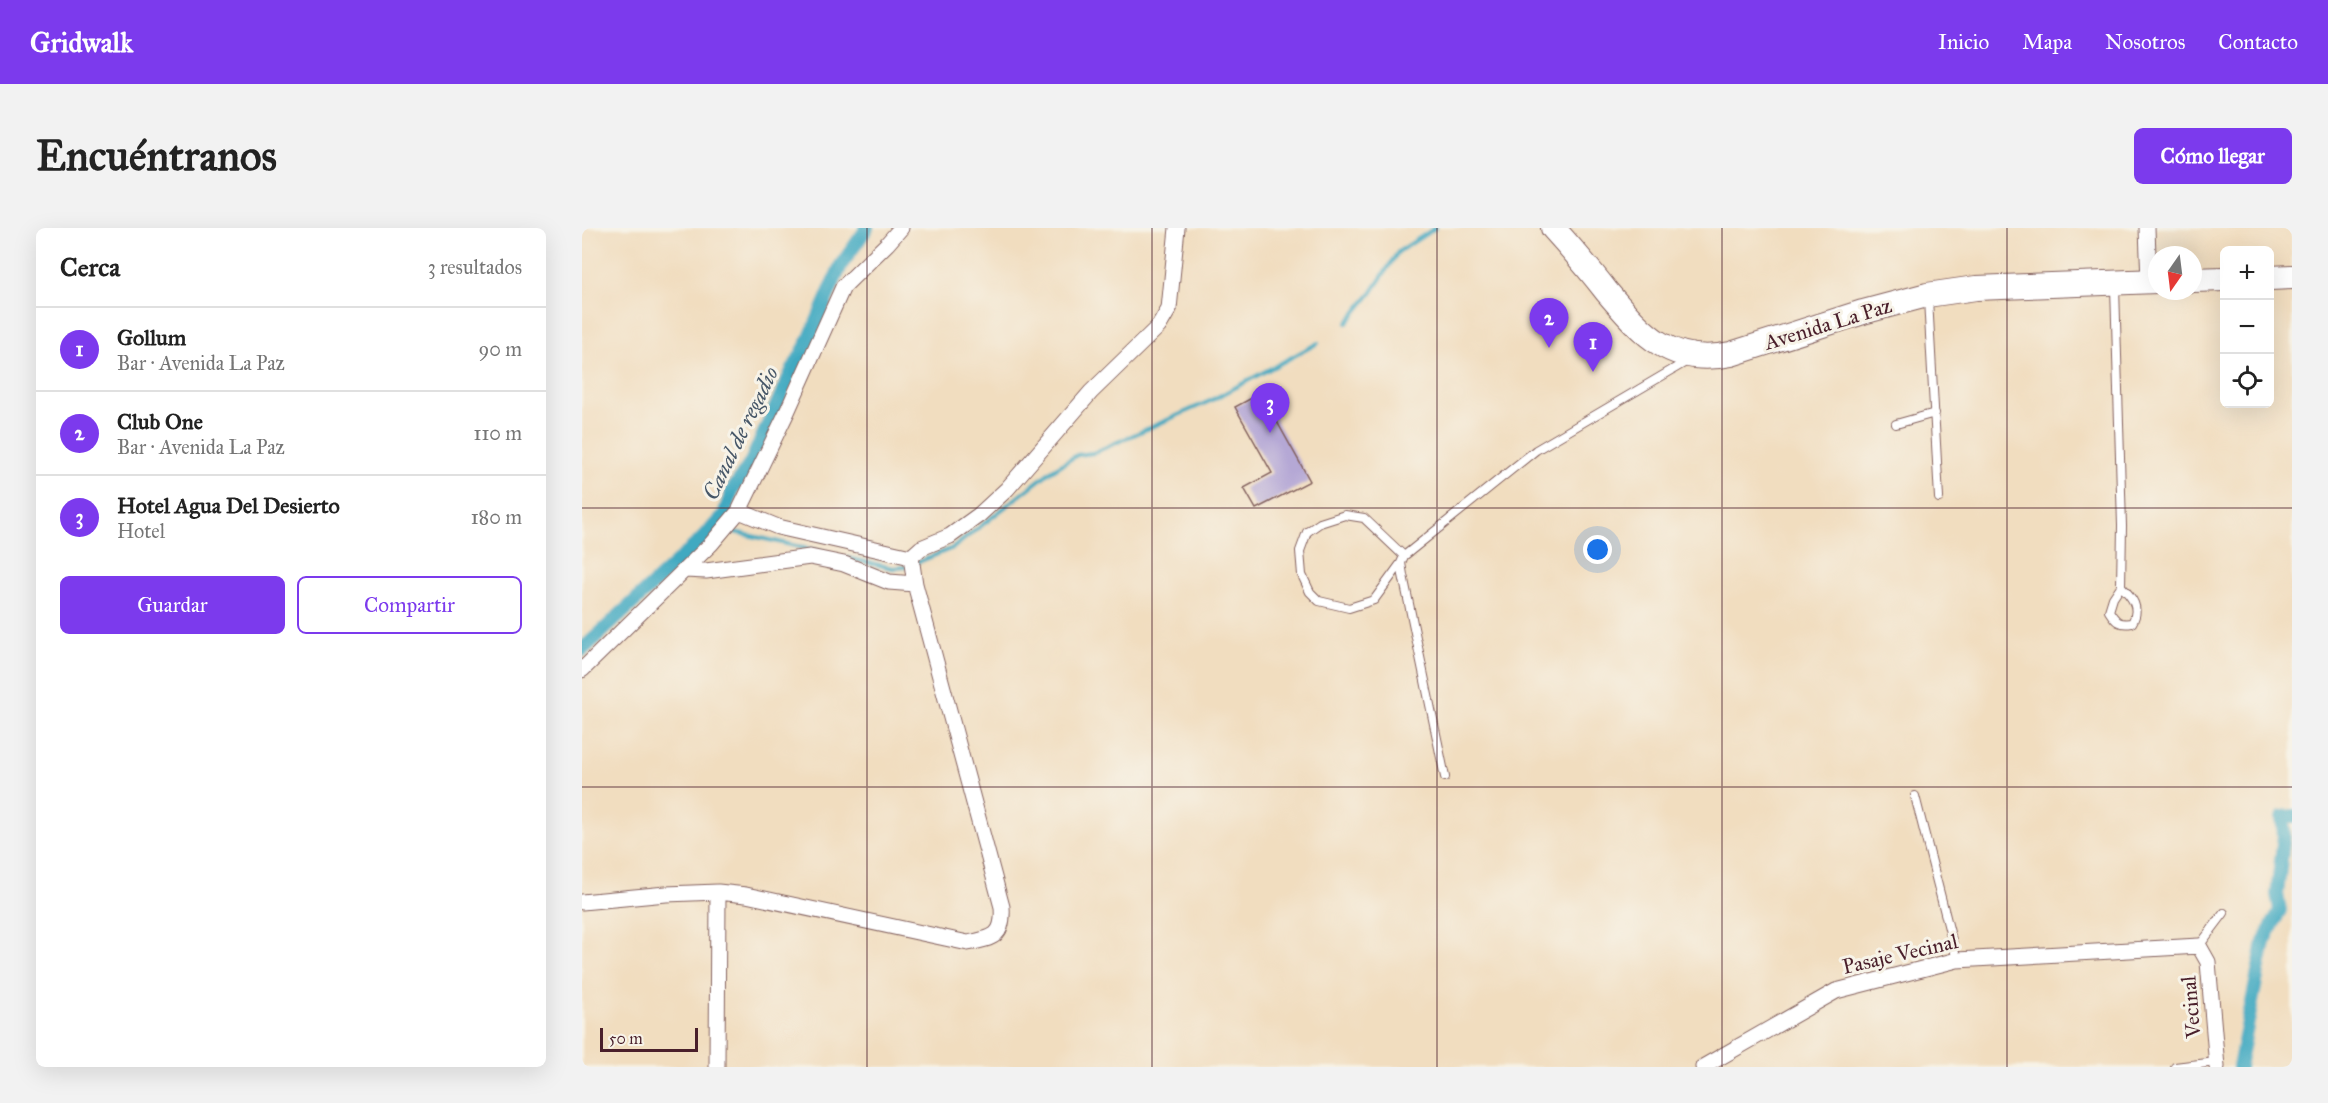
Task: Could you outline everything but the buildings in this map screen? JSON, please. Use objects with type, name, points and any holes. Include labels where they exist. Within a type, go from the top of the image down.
[{"type":"main road","name":"Avenida La Paz","points":[[1553,228],[1646,334],[1669,349],[1696,357],[1731,354],[1863,312],[1927,295],[1976,288],[2148,281]]},
{"type":"main road","points":[[2274,278],[2292,277]]},
{"type":"main road","points":[[2202,280],[2220,279]]},
{"type":"street","points":[[582,670],[711,544],[738,511],[787,412],[843,287],[888,244],[901,228]]},
{"type":"street","points":[[911,556],[921,548],[950,536],[979,515],[1007,489],[1091,392],[1159,326],[1169,309],[1177,228]]},
{"type":"street","points":[[2147,228],[2149,246]]},
{"type":"street","points":[[738,511],[778,527],[911,556]]},
{"type":"street","points":[[582,902],[666,894],[718,892],[746,895],[968,943],[989,939],[997,934],[1003,923],[1002,907],[915,584],[911,556]]},
{"type":"street","points":[[685,570],[706,571],[810,557],[844,564],[889,582],[915,584]]},
{"type":"street","points":[[717,1067],[718,892]]},
{"type":"street","name":"Pasaje Vecinal","points":[[1703,1067],[1836,991],[1957,960],[2199,946]]},
{"type":"street","name":"Vecinal","points":[[2199,946],[2208,962],[2217,1064]]},
{"type":"lane","points":[[2115,282],[2122,526],[2121,586],[2113,598],[2109,612],[2115,621],[2122,624],[2132,622],[2136,616],[2130,595],[2121,586]]},
{"type":"lane","points":[[1927,295],[1939,498]]},
{"type":"lane","points":[[1446,777],[1403,559],[1364,518],[1344,515],[1320,523],[1307,532],[1300,551],[1302,574],[1310,592],[1319,601],[1349,608],[1374,600],[1403,559],[1536,450],[1696,357]]},
{"type":"lane","points":[[1896,424],[1935,413]]},
{"type":"lane","points":[[1915,796],[1957,960]]},
{"type":"lane","points":[[2199,946],[2224,913]]},
{"type":"lane","points":[[2175,1067],[2217,1064]]},
{"type":"waterway","name":"Canal de regadio","points":[[582,650],[703,538],[724,515],[732,491],[750,464],[791,373],[809,340],[841,265],[867,228]]},
{"type":"waterway","points":[[1347,323],[1372,292],[1398,252],[1435,228]]},
{"type":"waterway","points":[[916,563],[953,548],[1051,471],[1077,455],[1093,453],[1210,401],[1318,343]]},
{"type":"waterway","points":[[730,531],[822,552]]},
{"type":"waterway","points":[[847,558],[893,568],[906,567]]},
{"type":"waterway","name":"Canal de regadio","points":[[2239,1067],[2264,942],[2280,910],[2277,894],[2284,835],[2282,817],[2292,816]]},
{"type":"place","name":"Club One","points":[[1549,348]]},
{"type":"place","name":"Gollum","points":[[1593,372]]},
{"type":"place","name":"Hotel Agua Del Desierto","points":[[1270,433]]}]
